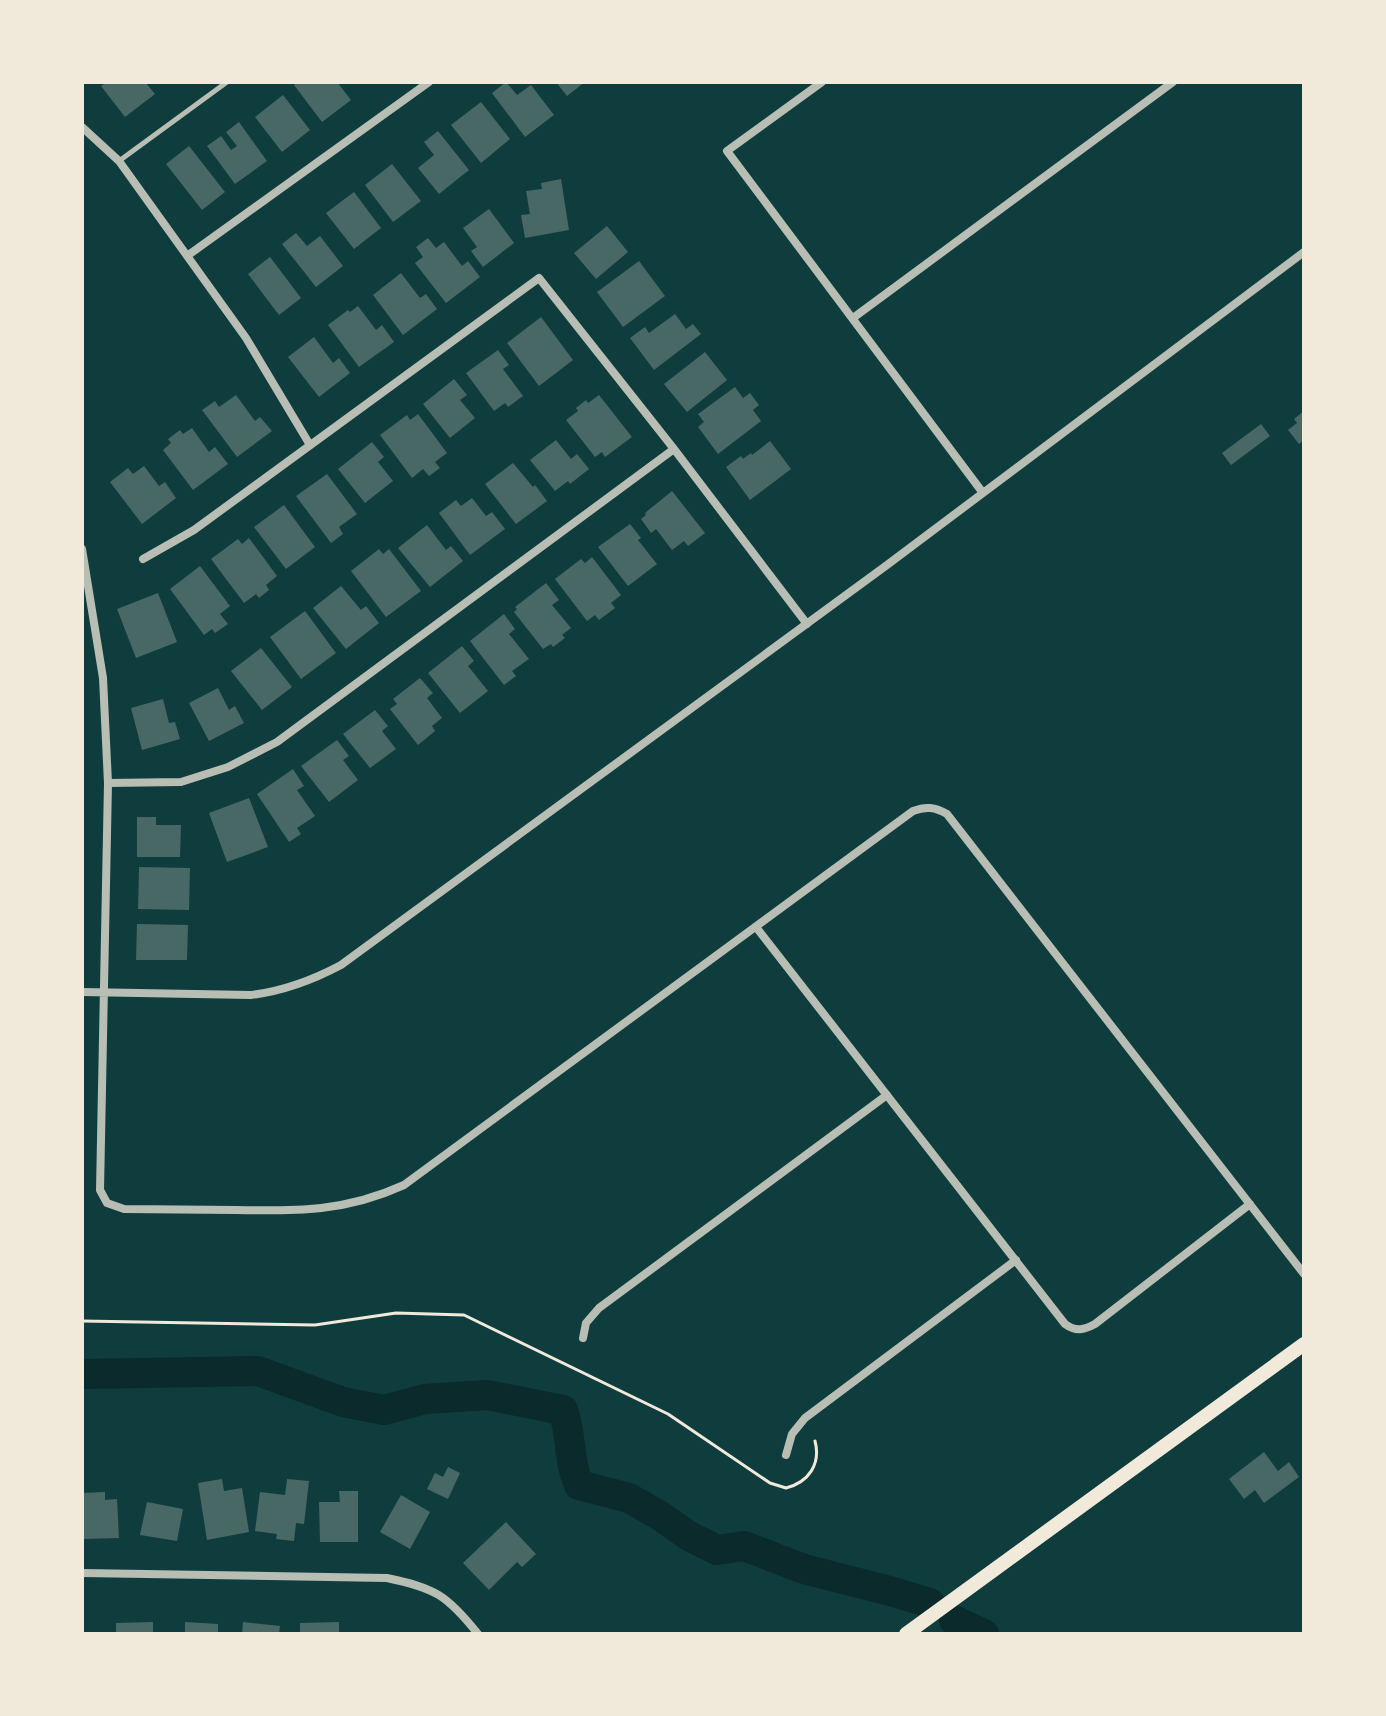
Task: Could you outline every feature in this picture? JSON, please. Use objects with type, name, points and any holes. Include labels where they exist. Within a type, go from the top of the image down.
[{"type":"main road","points":[[906,1634],[1304,1344]]},
{"type":"street","points":[[187,256],[429,82]]},
{"type":"street","points":[[822,82],[727,151],[983,493]]},
{"type":"street","points":[[853,318],[1173,82]]},
{"type":"street","points":[[82,127],[119,161],[246,338],[310,445]]},
{"type":"street","points":[[82,992],[263,993],[298,985],[341,965],[807,624],[1304,252]]},
{"type":"street","points":[[143,559],[194,530],[539,278],[807,624]]},
{"type":"street","points":[[108,783],[181,782],[228,767],[277,742],[674,449]]},
{"type":"street","points":[[82,549],[103,678],[108,783],[100,1190],[107,1203],[124,1209],[310,1210],[359,1202],[404,1185],[913,811],[931,807],[947,814],[1304,1274]]},
{"type":"street","points":[[756,927],[1065,1324],[1072,1329],[1080,1330],[1095,1324],[1250,1204]]},
{"type":"street","points":[[583,1338],[586,1323],[599,1308],[887,1095]]},
{"type":"street","points":[[786,1455],[792,1434],[805,1418],[1016,1260]]},
{"type":"street","points":[[82,1573],[387,1578],[418,1585],[440,1595],[459,1610],[478,1634]]},
{"type":"lane","points":[[119,161],[227,82]]},
{"type":"path","points":[[82,1321],[315,1325],[396,1313],[464,1315],[668,1414],[770,1483],[786,1488],[805,1479],[816,1462],[815,1441]]},
{"type":"building","points":[[107,82],[145,82],[155,94],[125,117],[101,86]]},
{"type":"building","points":[[298,82],[337,82],[351,100],[322,122],[294,85]]},
{"type":"building","points":[[506,82],[517,95],[531,85],[554,115],[525,137],[492,93]]},
{"type":"building","points":[[556,82],[585,82],[567,96]]},
{"type":"building","points":[[283,95],[310,130],[282,152],[255,117]]},
{"type":"building","points":[[481,102],[510,139],[481,163],[451,125]]},
{"type":"building","points":[[239,122],[267,161],[235,184],[207,146],[221,136],[231,150],[237,146],[226,132]]},
{"type":"building","points":[[438,131],[469,170],[439,194],[418,168],[434,155],[424,142]]},
{"type":"building","points":[[189,146],[225,192],[202,210],[166,164]]},
{"type":"building","points":[[392,164],[421,201],[393,222],[365,185]]},
{"type":"building","points":[[561,179],[569,230],[525,238],[521,215],[530,214],[526,191],[542,189],[541,183]]},
{"type":"building","points":[[354,192],[381,228],[354,249],[326,213]]},
{"type":"building","points":[[489,209],[514,243],[483,267],[471,251],[477,247],[463,228]]},
{"type":"building","points":[[607,226],[628,252],[596,279],[574,253]]},
{"type":"building","points":[[296,233],[307,246],[320,236],[343,266],[316,287],[282,244]]},
{"type":"building","points":[[428,238],[436,248],[444,242],[462,266],[468,261],[480,277],[446,303],[415,263],[423,257],[416,247]]},
{"type":"building","points":[[270,257],[301,298],[279,315],[248,274]]},
{"type":"building","points":[[639,261],[665,296],[623,327],[597,292]]},
{"type":"building","points":[[401,273],[420,298],[426,294],[437,309],[403,335],[373,295]]},
{"type":"building","points":[[358,306],[376,330],[382,325],[394,342],[359,367],[328,325]]},
{"type":"building","points":[[675,314],[686,329],[693,324],[701,334],[654,370],[630,338],[645,327],[649,333]]},
{"type":"building","points":[[541,317],[573,360],[539,386],[507,343]]},
{"type":"building","points":[[314,337],[333,363],[339,358],[350,373],[319,397],[288,357]]},
{"type":"building","points":[[498,350],[509,365],[503,369],[523,396],[508,407],[505,403],[494,411],[466,373]]},
{"type":"building","points":[[705,352],[727,380],[687,412],[664,384]]},
{"type":"building","points":[[454,379],[467,395],[460,400],[475,418],[450,438],[423,404]]},
{"type":"building","points":[[735,387],[743,398],[750,393],[759,405],[753,410],[761,421],[718,454],[698,427],[704,422],[698,414]]},
{"type":"building","points":[[236,395],[255,421],[260,417],[272,431],[237,457],[202,410],[215,401],[219,407]]},
{"type":"building","points":[[599,395],[632,437],[605,457],[602,452],[595,457],[566,420],[586,400],[588,403]]},
{"type":"building","points":[[1304,411],[1304,440],[1299,444],[1288,430],[1297,423],[1294,419]]},
{"type":"building","points":[[418,414],[447,453],[435,462],[440,468],[429,476],[423,469],[412,478],[380,435],[407,415],[410,420]]},
{"type":"building","points":[[1261,424],[1270,436],[1231,465],[1222,453]]},
{"type":"building","points":[[192,428],[209,452],[215,447],[228,464],[193,490],[163,450],[171,443],[168,439],[180,430],[183,434]]},
{"type":"building","points":[[556,440],[571,459],[577,454],[589,469],[555,491],[530,460]]},
{"type":"building","points":[[770,441],[791,469],[750,500],[726,467],[741,456],[743,459],[752,455]]},
{"type":"building","points":[[372,442],[384,457],[378,462],[393,481],[365,503],[338,469]]},
{"type":"building","points":[[513,463],[547,501],[516,524],[485,484]]},
{"type":"building","points":[[144,466],[159,486],[165,482],[176,498],[142,524],[110,482],[128,468],[133,474]]},
{"type":"building","points":[[327,474],[357,514],[339,527],[343,534],[331,543],[296,496]]},
{"type":"building","points":[[672,491],[705,533],[688,546],[684,541],[672,550],[656,529],[651,533],[641,519]]},
{"type":"building","points":[[472,498],[486,516],[492,512],[505,529],[470,555],[439,513],[456,500],[461,506]]},
{"type":"building","points":[[284,505],[315,547],[286,569],[254,527]]},
{"type":"building","points":[[630,524],[657,564],[628,586],[598,547]]},
{"type":"building","points":[[427,525],[446,550],[451,546],[463,561],[430,587],[398,548]]},
{"type":"building","points":[[249,538],[277,576],[266,585],[269,590],[259,598],[256,594],[244,603],[211,559],[238,539],[242,544]]},
{"type":"building","points":[[379,549],[383,554],[389,549],[421,591],[386,617],[351,571]]},
{"type":"building","points":[[592,557],[621,595],[611,603],[615,608],[599,620],[595,615],[587,621],[555,579],[581,559],[585,563]]},
{"type":"building","points":[[200,566],[230,606],[220,614],[228,624],[215,633],[212,629],[204,635],[170,589]]},
{"type":"building","points":[[546,583],[559,600],[552,605],[571,628],[562,635],[565,638],[553,647],[551,644],[543,649],[514,612],[515,607]]},
{"type":"building","points":[[341,586],[361,610],[366,606],[379,623],[346,649],[313,608]]},
{"type":"building","points":[[158,593],[177,642],[136,658],[117,609]]},
{"type":"building","points":[[305,611],[336,653],[301,679],[270,637]]},
{"type":"building","points":[[504,614],[515,629],[509,634],[529,659],[512,671],[516,676],[504,685],[470,641]]},
{"type":"building","points":[[462,646],[474,661],[468,666],[488,691],[460,713],[428,673]]},
{"type":"building","points":[[261,648],[292,687],[262,710],[231,671]]},
{"type":"building","points":[[420,678],[433,693],[427,698],[442,718],[432,726],[435,731],[418,745],[390,709],[397,704],[393,699]]},
{"type":"building","points":[[218,688],[229,710],[235,706],[244,723],[209,741],[189,703]]},
{"type":"building","points":[[163,699],[169,723],[175,722],[180,739],[142,750],[131,708]]},
{"type":"building","points":[[375,710],[388,726],[382,731],[396,749],[370,768],[343,734]]},
{"type":"building","points":[[337,740],[349,756],[343,760],[358,780],[329,802],[301,766]]},
{"type":"building","points":[[293,769],[304,786],[297,790],[315,816],[297,828],[301,834],[289,842],[257,794]]},
{"type":"building","points":[[249,798],[268,847],[227,862],[209,813]]},
{"type":"building","points":[[137,817],[156,817],[156,825],[181,825],[180,857],[137,857]]},
{"type":"building","points":[[139,867],[190,868],[189,910],[138,909]]},
{"type":"building","points":[[137,924],[188,925],[187,960],[136,960]]},
{"type":"building","points":[[1264,1452],[1278,1471],[1289,1462],[1299,1477],[1264,1503],[1255,1490],[1244,1499],[1229,1479]]},
{"type":"building","points":[[448,1467],[460,1473],[448,1499],[427,1489],[435,1473],[443,1477]]},
{"type":"building","points":[[222,1479],[224,1491],[242,1488],[249,1532],[207,1540],[198,1483]]},
{"type":"building","points":[[287,1479],[309,1481],[304,1524],[296,1523],[294,1541],[276,1539],[277,1534],[255,1531],[260,1492],[285,1495]]},
{"type":"building","points":[[339,1491],[358,1491],[358,1542],[320,1542],[319,1502],[340,1502]]},
{"type":"building","points":[[105,1492],[105,1500],[117,1499],[119,1538],[82,1539],[82,1493]]},
{"type":"building","points":[[401,1495],[430,1512],[410,1549],[380,1532]]},
{"type":"building","points":[[147,1502],[183,1509],[177,1541],[140,1535]]},
{"type":"building","points":[[506,1522],[536,1554],[522,1567],[517,1562],[489,1590],[463,1563]]},
{"type":"building","points":[[153,1622],[153,1634],[116,1634],[116,1623]]},
{"type":"building","points":[[185,1622],[218,1624],[218,1634],[185,1634]]},
{"type":"building","points":[[243,1622],[280,1626],[279,1634],[242,1634]]},
{"type":"building","points":[[339,1622],[339,1634],[300,1634],[300,1623]]},
{"type":"waterway","points":[[82,1374],[258,1371],[343,1402],[384,1410],[425,1399],[487,1395],[563,1410],[579,1485],[629,1498],[717,1550],[744,1546],[804,1569],[930,1603]]},
{"type":"waterway","points":[[954,1620],[984,1634]]}]
